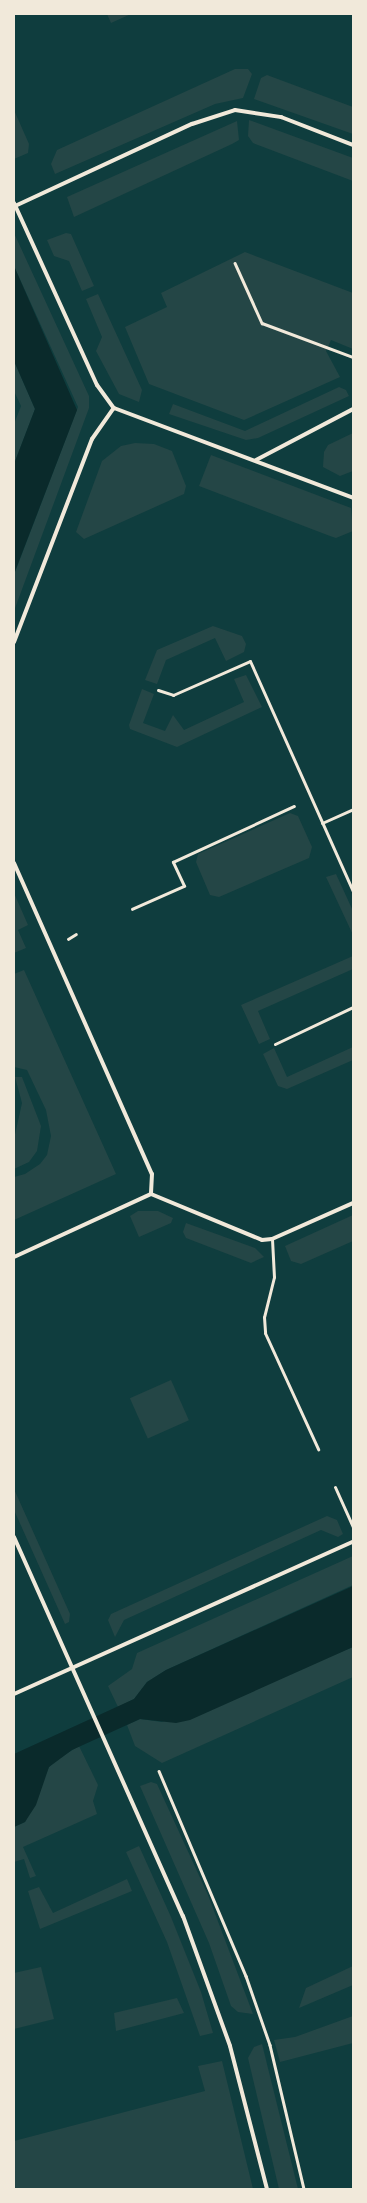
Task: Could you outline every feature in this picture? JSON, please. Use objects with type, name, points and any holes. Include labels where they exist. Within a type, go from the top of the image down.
[{"type":"street","points":[[353,145],[281,117],[235,110],[192,124],[14,204],[97,385],[114,408],[256,460],[353,498]]},
{"type":"street","points":[[14,642],[92,439],[114,408]]},
{"type":"street","points":[[256,460],[353,409]]},
{"type":"street","points":[[14,863],[152,1174],[151,1194]]},
{"type":"street","points":[[14,1257],[151,1194],[262,1240],[272,1239],[353,1203]]},
{"type":"street","points":[[14,1537],[74,1668],[113,1761],[183,1916],[226,2034],[267,2189]]},
{"type":"street","points":[[14,1694],[353,1542]]},
{"type":"lane","points":[[158,690],[173,695],[250,661],[353,890]]},
{"type":"lane","points":[[322,823],[353,809]]},
{"type":"lane","points":[[275,1044],[353,1007]]},
{"type":"lane","points":[[272,1239],[274,1277],[264,1317],[265,1333],[318,1449]]},
{"type":"lane","points":[[335,1487],[353,1527]]},
{"type":"path","points":[[235,263],[262,322],[353,357]]},
{"type":"path","points":[[132,909],[184,886],[173,862],[311,798]]},
{"type":"path","points":[[159,1771],[246,1976],[270,2045],[304,2189]]},
{"type":"shaded area","points":[[107,14],[131,14],[111,23]]},
{"type":"shaded area","points":[[235,69],[248,69],[252,74],[243,98],[215,104],[55,174],[51,164],[57,150]]},
{"type":"shaded area","points":[[267,75],[353,107],[353,134],[254,99],[261,78]]},
{"type":"shaded area","points":[[14,110],[29,144],[28,153],[14,159]]},
{"type":"shaded area","points":[[249,120],[353,158],[353,181],[253,143],[248,136]]},
{"type":"shaded area","points":[[237,121],[239,140],[74,217],[67,197]]},
{"type":"shaded area","points":[[14,233],[89,396],[89,408],[14,611],[14,575],[78,407],[14,266]]},
{"type":"shaded area","points":[[66,233],[71,234],[94,286],[82,291],[69,261],[54,256],[47,240]]},
{"type":"shaded area","points":[[245,252],[353,293],[353,349],[331,340],[326,351],[340,377],[244,420],[149,384],[125,327],[167,307],[161,293]]},
{"type":"shaded area","points":[[14,266],[77,410],[14,574],[14,464],[35,409],[14,361]]},
{"type":"shaded area","points":[[98,294],[142,390],[139,402],[119,394],[96,351],[102,337],[86,299]]},
{"type":"shaded area","points":[[14,361],[35,409],[14,464],[14,424],[21,406],[14,391]]},
{"type":"shaded area","points":[[339,387],[346,390],[349,396],[258,438],[246,440],[169,414],[173,404],[245,431]]},
{"type":"shaded area","points":[[353,433],[353,471],[340,476],[323,467],[324,452],[328,445]]},
{"type":"shaded area","points":[[135,443],[154,444],[172,451],[186,486],[184,494],[84,539],[76,532],[102,461],[121,446]]},
{"type":"shaded area","points":[[211,455],[351,508],[353,531],[336,538],[199,486]]},
{"type":"shaded area","points":[[213,626],[242,636],[246,644],[244,652],[226,661],[215,638],[166,660],[157,684],[145,680],[157,650]]},
{"type":"shaded area","points":[[246,675],[262,707],[177,747],[130,729],[129,725],[142,689],[154,694],[143,723],[165,731],[173,715],[184,730],[244,702],[234,679]]},
{"type":"shaded area","points":[[290,813],[298,816],[312,847],[309,858],[219,897],[210,895],[196,862],[198,854]]},
{"type":"shaded area","points":[[336,874],[353,911],[353,935],[326,877]]},
{"type":"shaded area","points":[[14,893],[28,925],[18,930],[26,948],[14,953]]},
{"type":"shaded area","points":[[353,956],[353,969],[258,1011],[270,1039],[259,1044],[241,1005]]},
{"type":"shaded area","points":[[24,970],[116,1174],[14,1220],[14,1177],[25,1174],[40,1164],[47,1155],[51,1136],[46,1110],[27,1070],[14,1067],[14,974]]},
{"type":"shaded area","points":[[353,1047],[353,1060],[287,1089],[278,1086],[263,1054],[274,1048],[287,1077]]},
{"type":"shaded area","points":[[15,1077],[22,1077],[41,1126],[37,1151],[29,1162],[14,1169],[14,1139],[22,1103]]},
{"type":"shaded area","points":[[138,1211],[158,1211],[173,1218],[171,1223],[139,1237],[130,1216]]},
{"type":"shaded area","points":[[353,1215],[353,1241],[301,1264],[291,1261],[285,1246]]},
{"type":"shaded area","points":[[186,1223],[255,1248],[264,1257],[251,1263],[186,1238],[183,1232]]},
{"type":"shaded area","points":[[171,1380],[189,1420],[148,1438],[130,1398]]},
{"type":"shaded area","points":[[14,1489],[70,1614],[69,1622],[65,1624],[14,1510]]},
{"type":"shaded area","points":[[327,1516],[337,1520],[343,1534],[338,1537],[321,1530],[124,1620],[115,1637],[108,1620],[111,1614]]},
{"type":"shaded area","points":[[353,1556],[353,1585],[166,1670],[147,1682],[134,1699],[118,1707],[108,1686],[132,1669],[137,1653]]},
{"type":"shaded area","points":[[353,1586],[353,1647],[190,1720],[176,1723],[140,1719],[72,1750],[49,1767],[36,1805],[25,1822],[14,1827],[14,1754],[134,1699],[147,1682],[166,1670]]},
{"type":"shaded area","points":[[353,1647],[353,1677],[162,1763],[135,1746],[127,1725],[140,1719],[162,1722]]},
{"type":"shaded area","points":[[79,1746],[98,1785],[93,1801],[97,1814],[23,1847],[36,1876],[30,1878],[24,1859],[14,1862],[14,1827],[25,1822],[49,1767],[56,1760]]},
{"type":"shaded area","points":[[151,1782],[157,1784],[208,1895],[253,2014],[238,2012],[231,2006],[209,1943],[140,1786]]},
{"type":"shaded area","points":[[139,1846],[171,1917],[201,1992],[213,2033],[200,2036],[167,1942],[126,1852]]},
{"type":"shaded area","points":[[127,1879],[132,1891],[40,1929],[28,1891],[39,1887],[53,1913]]},
{"type":"shaded area","points":[[353,1966],[353,1985],[299,2008],[306,1988]]},
{"type":"shaded area","points":[[41,1967],[54,2019],[14,2029],[14,1973]]},
{"type":"shaded area","points":[[177,1998],[184,2013],[116,2031],[114,2013]]},
{"type":"shaded area","points":[[353,2016],[353,2043],[280,2062],[274,2040],[295,2037]]},
{"type":"shaded area","points":[[262,2044],[298,2189],[279,2189],[248,2058],[254,2047]]},
{"type":"shaded area","points":[[222,2061],[253,2189],[14,2189],[14,2141],[205,2091],[198,2066]]}]
